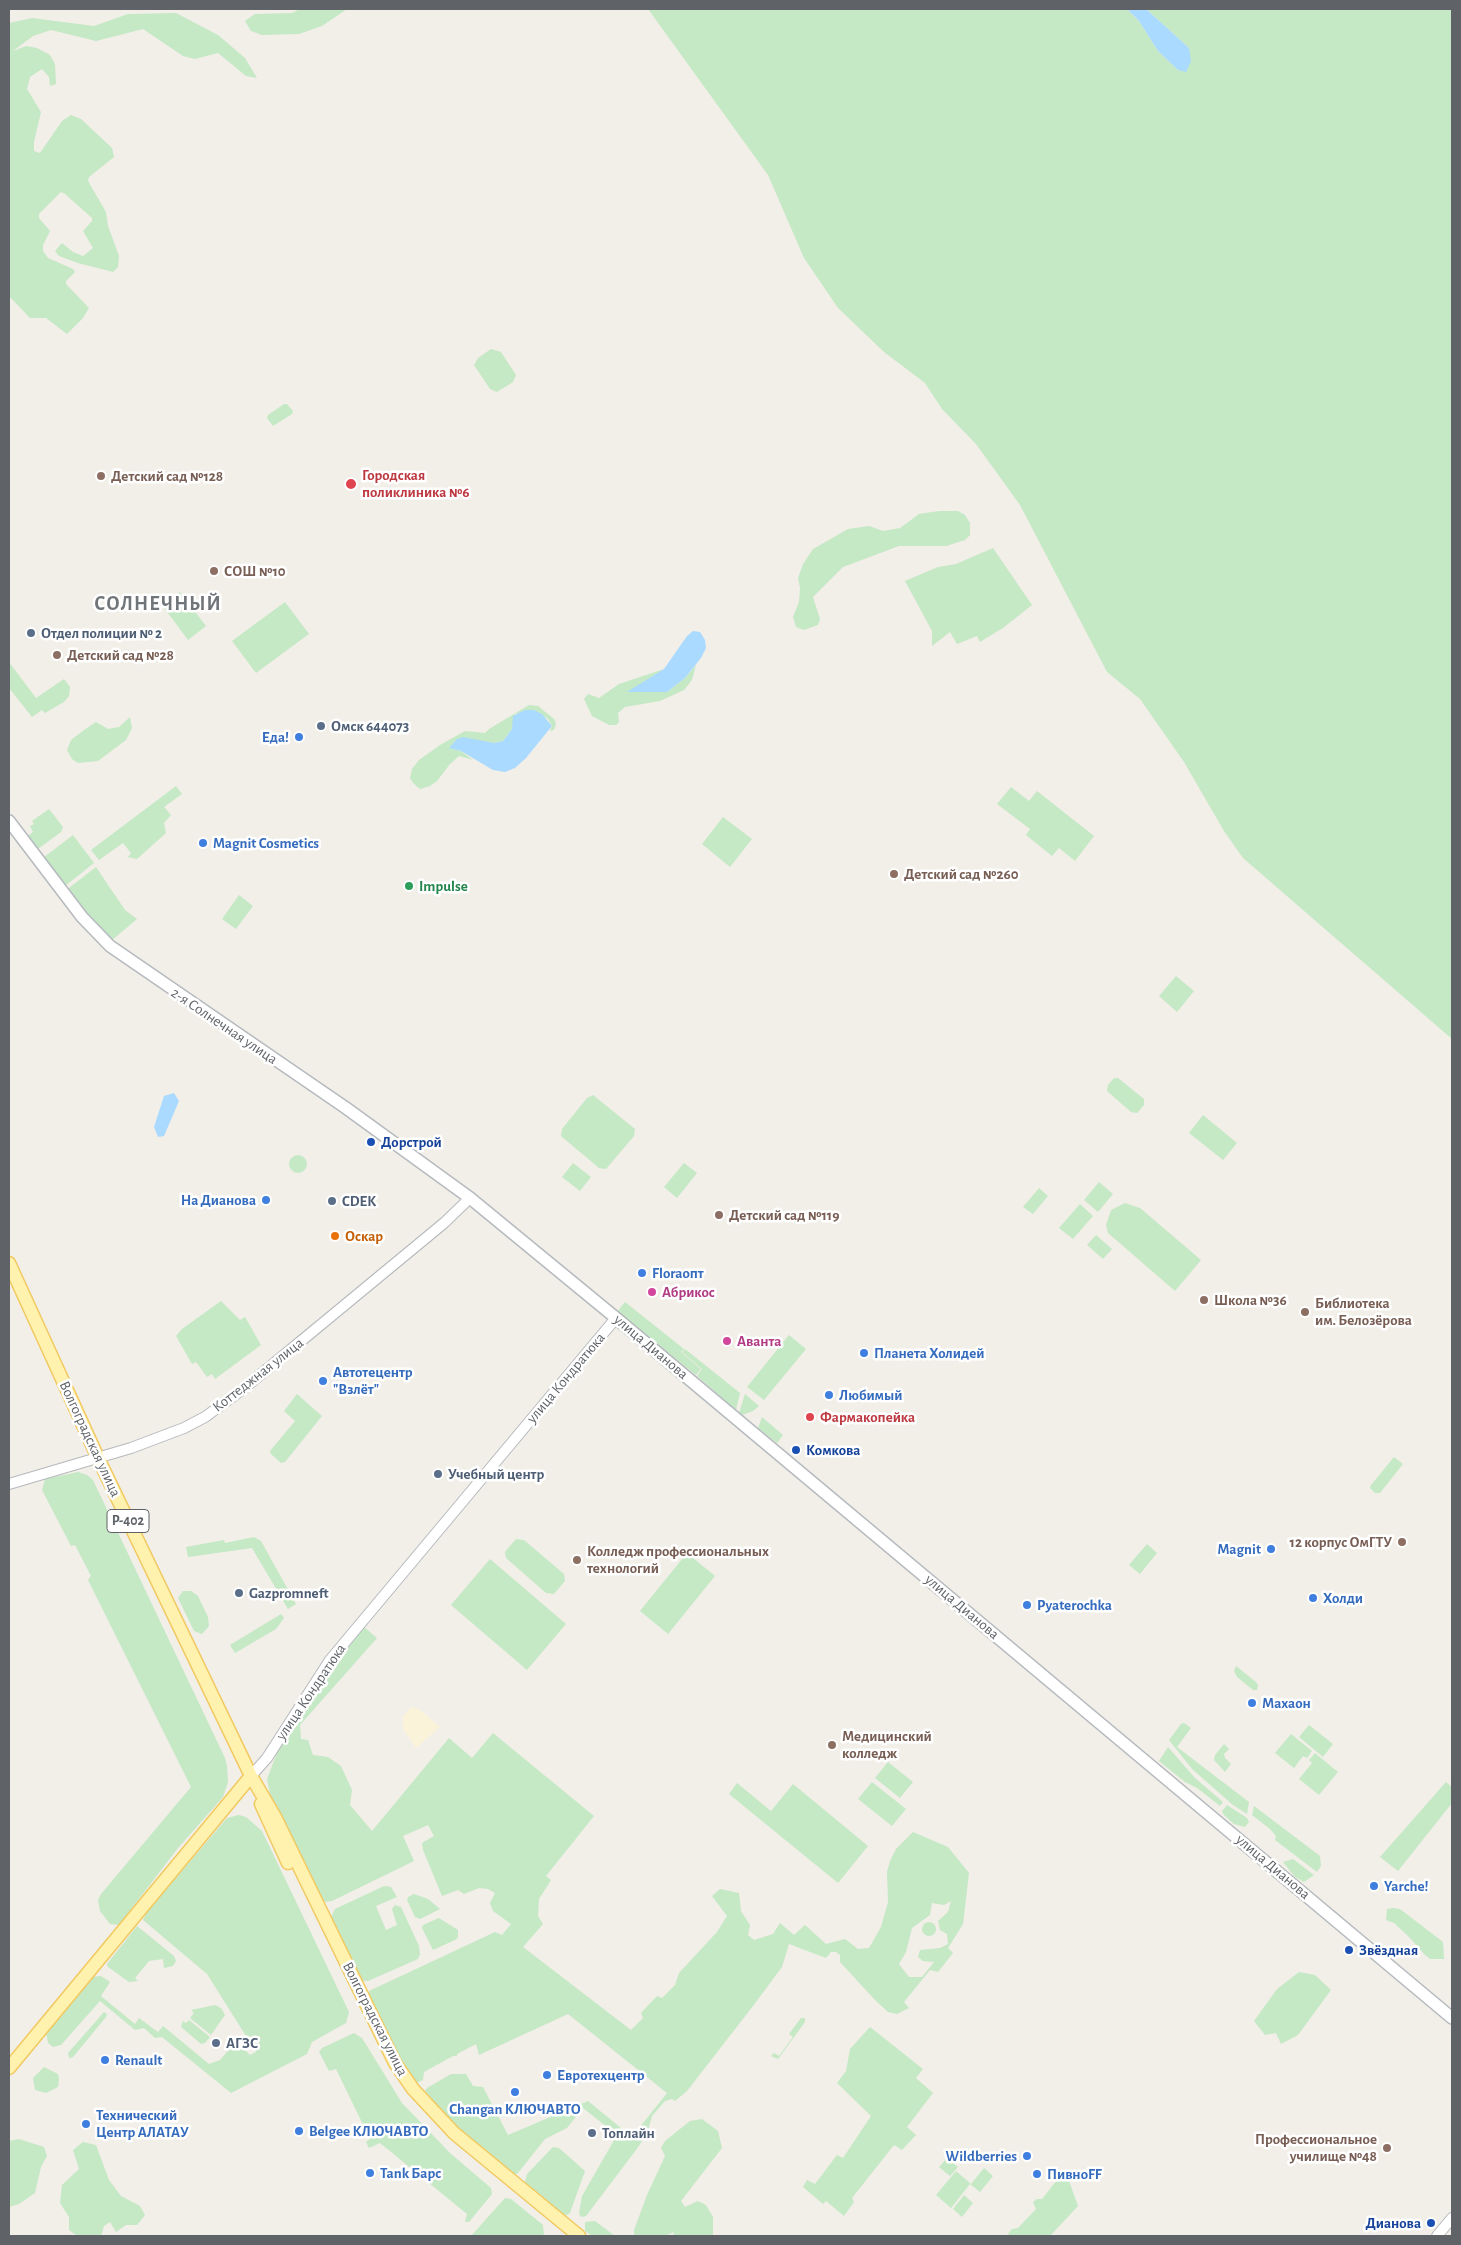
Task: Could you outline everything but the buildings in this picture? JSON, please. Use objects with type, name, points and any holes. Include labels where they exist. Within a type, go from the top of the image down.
[{"type":"main road","name":"2-я Солнечная улица","points":[[9,821],[82,918],[110,946],[338,1103],[470,1198]]},
{"type":"main road","name":"улица Дианова","points":[[470,1198],[1452,2018]]},
{"type":"main road","name":"Волгоградская улица","points":[[9,1263],[98,1458],[251,1776],[275,1817],[372,2018],[406,2079],[434,2114],[454,2133],[579,2236]]},
{"type":"main road","name":"Волгоградская улица","points":[[251,1776],[267,1821],[365,2021],[399,2083],[429,2119],[449,2139],[568,2236]]},
{"type":"main road","name":"улица Кондратюка","points":[[9,2068],[251,1776]]},
{"type":"street","name":"Коттеджная улица","points":[[9,1484],[98,1458],[184,1428],[227,1402],[430,1235],[470,1198]]},
{"type":"street","name":"улица Кондратюка","points":[[251,1776],[267,1758],[330,1660],[616,1318]]},
{"type":"street","points":[[1437,2236],[1452,2218]]},
{"type":"green space","points":[[300,9],[347,9],[322,26],[299,34],[262,35],[251,31],[245,21],[255,14],[292,13]]},
{"type":"green space","points":[[648,9],[1127,9],[1139,21],[1158,51],[1178,70],[1189,48],[1146,9],[1452,9],[1452,1039],[1243,858],[1224,831],[1184,762],[1140,699],[1107,672],[1020,505],[976,444],[942,409],[925,383],[884,352],[838,308],[804,258],[768,175]]},
{"type":"green space","points":[[176,13],[218,35],[245,58],[257,78],[246,76],[218,53],[195,59],[183,56],[143,29],[96,41],[51,30],[33,36],[13,51],[26,46],[37,48],[50,55],[55,64],[56,84],[50,86],[49,77],[42,69],[30,77],[27,89],[41,112],[34,142],[34,151],[40,153],[62,121],[71,115],[81,119],[112,148],[114,157],[89,177],[88,181],[106,212],[108,226],[119,256],[118,267],[113,272],[78,263],[59,256],[55,251],[62,243],[73,252],[83,256],[93,248],[83,231],[92,221],[92,218],[65,194],[61,192],[39,214],[39,218],[50,231],[43,245],[43,251],[48,258],[73,269],[75,272],[66,281],[66,284],[89,308],[83,318],[67,334],[46,318],[30,318],[9,296],[9,23],[32,18],[94,26],[128,14]]},
{"type":"green space","points":[[491,349],[501,352],[516,375],[513,382],[497,392],[490,389],[474,365],[478,358]]},
{"type":"green space","points":[[284,404],[287,404],[293,411],[292,414],[273,426],[267,418],[268,415]]},
{"type":"green space","points":[[958,511],[965,515],[970,523],[970,535],[965,540],[946,546],[899,546],[843,567],[813,597],[820,619],[818,625],[804,630],[796,627],[793,617],[799,602],[800,588],[798,578],[803,564],[813,549],[848,529],[869,526],[883,531],[900,528],[919,514]]},
{"type":"green space","points":[[993,548],[1032,605],[1003,628],[980,642],[977,636],[957,644],[950,632],[932,646],[932,631],[905,581],[938,567],[956,564]]},
{"type":"green space","points":[[180,592],[206,626],[188,640],[162,605]]},
{"type":"green space","points":[[285,602],[309,634],[256,673],[232,641]]},
{"type":"green space","points":[[9,662],[36,698],[64,679],[70,687],[69,696],[64,702],[45,713],[42,710],[32,717],[9,688]]},
{"type":"green space","points":[[696,665],[692,680],[684,690],[660,701],[625,707],[618,713],[619,722],[616,725],[609,725],[592,716],[584,699],[588,694],[599,698],[619,684],[664,669],[629,692],[667,692],[685,678]]},
{"type":"green space","points":[[529,705],[538,706],[554,719],[556,723],[554,730],[550,731],[552,726],[548,719],[534,710],[515,714],[512,729],[503,741],[494,743],[457,739],[450,748],[461,751],[473,760],[459,756],[437,781],[430,786],[420,789],[413,783],[410,778],[412,769],[419,760],[440,745],[465,731],[485,733]]},
{"type":"green space","points":[[130,717],[132,728],[126,740],[98,761],[78,763],[72,759],[67,750],[71,740],[84,730],[96,722],[108,729],[119,727]]},
{"type":"green space","points":[[176,786],[182,794],[164,807],[171,815],[164,823],[166,833],[137,859],[128,857],[131,853],[123,843],[99,860],[91,850]]},
{"type":"green space","points":[[1011,787],[1029,801],[1037,791],[1094,836],[1075,861],[1059,848],[1052,856],[1026,835],[1030,829],[997,804]]},
{"type":"green space","points":[[49,809],[63,827],[61,832],[38,849],[26,837],[33,832],[30,826],[34,824],[32,821]]},
{"type":"green space","points":[[723,817],[752,839],[730,867],[702,844]]},
{"type":"green space","points":[[73,835],[94,863],[65,886],[43,858]]},
{"type":"green space","points":[[96,867],[125,910],[137,919],[111,941],[65,891]]},
{"type":"green space","points":[[239,895],[253,906],[236,929],[222,919]]},
{"type":"green space","points":[[1176,976],[1194,991],[1177,1012],[1159,996]]},
{"type":"green space","points":[[1114,1078],[1118,1078],[1144,1099],[1144,1105],[1137,1113],[1131,1112],[1107,1091],[1108,1085]]},
{"type":"green space","points":[[593,1095],[635,1129],[634,1136],[606,1169],[599,1168],[561,1136],[562,1129],[587,1098]]},
{"type":"green space","points":[[1203,1115],[1237,1143],[1223,1160],[1189,1133]]},
{"type":"green space","points":[[294,1155],[302,1155],[307,1160],[305,1171],[294,1173],[289,1168],[289,1160]]},
{"type":"green space","points":[[573,1163],[591,1177],[580,1191],[562,1177]]},
{"type":"green space","points":[[684,1163],[697,1173],[677,1198],[664,1187]]},
{"type":"green space","points":[[1099,1182],[1113,1194],[1098,1212],[1084,1200]]},
{"type":"green space","points":[[1039,1188],[1048,1196],[1033,1214],[1023,1207]]},
{"type":"green space","points":[[1125,1203],[1140,1208],[1201,1260],[1175,1291],[1108,1233],[1106,1225],[1111,1210]]},
{"type":"green space","points":[[1080,1204],[1093,1216],[1073,1239],[1059,1228]]},
{"type":"green space","points":[[1096,1235],[1112,1249],[1103,1259],[1087,1245]]},
{"type":"green space","points":[[221,1301],[240,1320],[245,1317],[261,1345],[215,1379],[212,1374],[207,1377],[196,1362],[192,1364],[176,1336],[182,1329]]},
{"type":"green space","points":[[625,1302],[684,1349],[681,1352],[701,1369],[696,1375],[617,1312]]},
{"type":"green space","points":[[789,1335],[806,1349],[764,1400],[747,1387]]},
{"type":"green space","points":[[685,1349],[740,1393],[736,1410],[697,1376],[702,1369],[682,1352]]},
{"type":"green space","points":[[297,1394],[322,1416],[285,1462],[281,1463],[270,1451],[295,1421],[284,1411]]},
{"type":"green space","points":[[745,1394],[759,1406],[753,1411],[742,1415],[739,1413]]},
{"type":"green space","points":[[762,1417],[783,1435],[777,1443],[758,1428]]},
{"type":"green space","points":[[1394,1457],[1403,1464],[1380,1493],[1375,1493],[1370,1488],[1371,1485]]},
{"type":"green space","points":[[78,1472],[87,1475],[93,1480],[225,1758],[227,1766],[228,1782],[223,1797],[178,1848],[119,1925],[110,1924],[100,1911],[98,1900],[101,1894],[191,1787],[88,1580],[91,1576],[75,1545],[71,1546],[42,1490],[45,1479]]},
{"type":"green space","points":[[254,1537],[261,1541],[296,1604],[288,1609],[252,1548],[188,1557],[186,1547],[224,1540],[225,1543]]},
{"type":"green space","points":[[516,1539],[524,1540],[564,1574],[565,1581],[554,1594],[546,1593],[506,1558],[505,1552]]},
{"type":"green space","points":[[1147,1544],[1157,1553],[1140,1574],[1129,1565]]},
{"type":"green space","points":[[687,1553],[715,1576],[668,1634],[640,1611]]},
{"type":"green space","points":[[490,1559],[566,1624],[527,1670],[451,1605]]},
{"type":"green space","points":[[183,1591],[191,1591],[198,1596],[208,1617],[209,1626],[202,1634],[194,1631],[178,1598]]},
{"type":"green space","points":[[281,1614],[284,1618],[276,1629],[235,1653],[230,1645]]},
{"type":"green space","points":[[364,1627],[377,1638],[300,1725],[301,1739],[308,1740],[313,1755],[328,1757],[341,1766],[352,1790],[350,1805],[372,1831],[449,1738],[472,1758],[493,1733],[594,1816],[546,1876],[551,1880],[539,1899],[538,1916],[543,1924],[523,1947],[631,2030],[643,2018],[641,2013],[657,1996],[662,1998],[675,1985],[679,1973],[717,1932],[727,1916],[712,1896],[720,1889],[739,1893],[741,1911],[750,1925],[748,1935],[754,1940],[773,1934],[780,1923],[794,1935],[805,1925],[826,1944],[845,1939],[858,1949],[869,1948],[881,1927],[888,1902],[887,1872],[890,1861],[896,1849],[913,1832],[948,1847],[969,1873],[963,1924],[948,1948],[953,1953],[938,1972],[930,1970],[904,2002],[909,2008],[897,2014],[888,2012],[875,2000],[840,1962],[840,1955],[836,1952],[831,1952],[826,1958],[789,1944],[782,1967],[753,2006],[687,2091],[675,2101],[672,2099],[665,2101],[652,2116],[647,2134],[636,2150],[586,2216],[581,2217],[579,2213],[582,2196],[617,2135],[583,2108],[567,2128],[545,2139],[518,2173],[512,2176],[441,2114],[425,2091],[427,2088],[451,2074],[466,2074],[473,2086],[483,2087],[508,2135],[588,2101],[632,2137],[667,2093],[568,2014],[479,2055],[476,2044],[457,2054],[457,2056],[453,2056],[424,2072],[423,2080],[416,2083],[412,2081],[367,1998],[369,1991],[495,1932],[502,1935],[511,1924],[493,1911],[490,1903],[495,1893],[488,1889],[479,1888],[464,1894],[458,1890],[442,1896],[423,1850],[422,1843],[434,1836],[428,1825],[403,1836],[414,1861],[332,1901],[326,1902],[319,1898],[270,1794],[267,1779],[278,1750],[316,1690]],"holes":[[[951,1901],[948,1912],[938,1921],[940,1930],[947,1934],[948,1944],[940,1948],[920,1950],[918,1957],[923,1961],[934,1962],[922,1977],[909,1977],[899,1964],[906,1952],[912,1928],[930,1915],[932,1903],[944,1905]]]},
{"type":"green space","points":[[1236,1666],[1256,1682],[1258,1685],[1257,1690],[1253,1690],[1237,1677],[1234,1671]]},
{"type":"green space","points":[[1184,1723],[1191,1728],[1177,1747],[1249,1802],[1247,1814],[1233,1805],[1192,1769],[1169,1740],[1181,1724]]},
{"type":"green space","points":[[1309,1725],[1333,1744],[1323,1757],[1299,1737]]},
{"type":"green space","points":[[1291,1734],[1312,1751],[1307,1758],[1303,1756],[1294,1768],[1275,1753]]},
{"type":"green space","points":[[1224,1744],[1229,1749],[1224,1754],[1225,1758],[1231,1764],[1225,1772],[1214,1760],[1215,1755]]},
{"type":"green space","points":[[1168,1747],[1195,1778],[1223,1802],[1220,1806],[1159,1761]]},
{"type":"green space","points":[[1315,1753],[1338,1772],[1319,1795],[1299,1779],[1312,1763],[1309,1760]]},
{"type":"green space","points":[[888,1762],[913,1782],[900,1798],[875,1778]]},
{"type":"green space","points":[[872,1782],[906,1809],[892,1826],[858,1799]]},
{"type":"green space","points":[[1446,1782],[1452,1787],[1452,1803],[1398,1871],[1380,1857]]},
{"type":"green space","points":[[737,1783],[771,1811],[793,1784],[868,1846],[838,1883],[729,1794]]},
{"type":"green space","points":[[1227,1805],[1247,1818],[1249,1822],[1245,1827],[1234,1824],[1224,1815],[1222,1811]]},
{"type":"green space","points":[[1254,1806],[1320,1856],[1321,1866],[1317,1872],[1275,1840],[1276,1836],[1270,1829],[1252,1815]]},
{"type":"green space","points":[[239,1815],[246,1817],[262,1831],[349,2012],[346,2023],[312,2042],[307,2054],[231,2093],[162,2037],[155,2038],[144,2028],[135,2030],[100,2001],[61,2045],[53,2047],[48,2043],[46,2032],[91,1977],[101,1976],[110,1982],[101,1996],[135,2024],[139,2018],[158,2032],[163,2026],[209,2064],[220,2060],[234,2044],[239,2044],[250,2055],[256,2052],[207,1974],[143,1920],[146,1913],[227,1818]]},
{"type":"green space","points":[[1293,1859],[1314,1875],[1304,1882],[1295,1877],[1283,1862]]},
{"type":"green space","points":[[384,1886],[391,1887],[397,1897],[376,1906],[386,1930],[397,1925],[392,1909],[395,1905],[401,1907],[419,1946],[420,1954],[418,1959],[368,1981],[363,1981],[359,1980],[330,1919],[335,1909]]},
{"type":"green space","points":[[414,1894],[428,1899],[440,1909],[420,1919],[415,1917],[407,1900],[408,1897]]},
{"type":"green space","points":[[1387,1909],[1400,1909],[1443,1942],[1444,1959],[1430,1959],[1394,1923],[1386,1920]]},
{"type":"green space","points":[[439,1918],[458,1930],[458,1936],[457,1939],[433,1950],[422,1928],[423,1925]]},
{"type":"green space","points":[[926,1922],[932,1922],[936,1929],[932,1936],[926,1936],[922,1932],[922,1926]]},
{"type":"green space","points":[[137,1926],[174,1956],[176,1961],[173,1966],[164,1968],[163,1959],[149,1961],[135,1978],[138,1981],[129,1982],[108,1967],[107,1964]]},
{"type":"green space","points":[[1299,1972],[1315,1975],[1331,1990],[1298,2035],[1281,2044],[1276,2033],[1265,2035],[1254,2021],[1277,1989]]},
{"type":"green space","points":[[215,2005],[221,2008],[225,2015],[211,2035],[190,2018],[194,2013],[191,2010]]},
{"type":"green space","points":[[104,2012],[107,2014],[106,2017],[73,2057],[69,2058],[68,2053]]},
{"type":"green space","points":[[801,2018],[805,2018],[805,2022],[778,2059],[771,2056],[774,2053],[779,2056],[793,2037],[789,2034]]},
{"type":"green space","points":[[189,2020],[210,2037],[205,2043],[201,2044],[181,2027],[183,2021],[186,2023]]},
{"type":"green space","points":[[870,2027],[923,2069],[916,2078],[933,2093],[907,2127],[916,2135],[902,2150],[894,2145],[852,2198],[854,2202],[844,2216],[826,2201],[823,2204],[803,2187],[807,2180],[815,2184],[837,2155],[843,2158],[871,2116],[837,2083],[846,2071],[850,2049]]},
{"type":"green space","points":[[354,2033],[362,2038],[402,2103],[450,2153],[491,2188],[492,2194],[469,2222],[465,2222],[467,2214],[380,2143],[369,2148],[366,2142],[370,2139],[336,2069],[329,2071],[319,2052],[322,2048]]},
{"type":"green space","points":[[44,2067],[58,2074],[59,2079],[58,2087],[46,2093],[35,2090],[33,2078]]},
{"type":"green space","points":[[702,2119],[718,2131],[722,2148],[681,2201],[685,2207],[698,2201],[706,2205],[713,2217],[713,2236],[673,2236],[674,2232],[665,2236],[634,2236],[634,2230],[647,2195],[665,2156],[661,2148],[665,2141],[690,2121]]},
{"type":"green space","points":[[19,2139],[44,2147],[47,2156],[41,2167],[35,2193],[19,2204],[9,2207],[9,2141]]},
{"type":"green space","points":[[83,2142],[96,2145],[109,2180],[121,2196],[140,2206],[145,2215],[137,2225],[126,2225],[116,2232],[110,2222],[104,2226],[101,2236],[77,2236],[69,2230],[69,2217],[60,2203],[62,2185],[79,2169],[73,2150]]},
{"type":"green space","points":[[553,2147],[559,2148],[585,2171],[570,2213],[564,2216],[527,2186],[525,2182],[527,2174]]},
{"type":"green space","points":[[947,2158],[958,2167],[950,2176],[939,2167]]},
{"type":"green space","points":[[984,2168],[993,2176],[980,2192],[970,2184],[951,2208],[936,2195],[956,2171],[971,2184]]},
{"type":"green space","points":[[1056,2175],[1069,2181],[1078,2206],[1050,2236],[1010,2236],[1008,2234],[1012,2229],[1018,2228],[1036,2209],[1033,2202],[1037,2199],[1042,2199],[1057,2180]]},
{"type":"green space","points":[[964,2195],[973,2203],[962,2217],[953,2209]]},
{"type":"green space","points":[[505,2198],[511,2199],[543,2225],[544,2236],[471,2236]]},
{"type":"green space","points":[[595,2221],[615,2236],[592,2236],[585,2231],[585,2222]]},
{"type":"sand","points":[[412,1707],[420,1710],[440,1727],[416,1748],[403,1729],[403,1716]]},
{"type":"water","points":[[1127,9],[1146,9],[1189,48],[1191,61],[1186,72],[1178,70],[1158,51],[1139,21]]},
{"type":"water","points":[[693,631],[700,632],[705,640],[706,648],[701,658],[685,678],[667,692],[627,692],[664,669],[687,636]]},
{"type":"water","points":[[525,710],[534,710],[542,714],[552,726],[526,758],[515,768],[505,772],[493,770],[461,751],[449,748],[457,739],[463,737],[494,743],[503,741],[512,729],[513,716]]},
{"type":"water","points":[[174,1093],[179,1101],[164,1136],[158,1137],[154,1127],[164,1096]]},
{"type":"place","name":"Детский сад №128","points":[[101,476]]},
{"type":"place","name":"Городская поликлиника №6","points":[[351,484]]},
{"type":"place","name":"СОШ №10","points":[[214,571]]},
{"type":"place","name":"Отдел полиции № 2","points":[[31,633]]},
{"type":"place","name":"Детский сад №28","points":[[57,655]]},
{"type":"place","name":"Омск 644073","points":[[321,726]]},
{"type":"place","name":"Еда!","points":[[299,737]]},
{"type":"place","name":"Magnit Cosmetics","points":[[203,843]]},
{"type":"place","name":"Детский сад №260","points":[[894,874]]},
{"type":"place","name":"Impulse","points":[[409,886]]},
{"type":"place","name":"Дорстрой","points":[[371,1142]]},
{"type":"place","name":"На Дианова","points":[[266,1200]]},
{"type":"place","name":"CDEK","points":[[332,1201]]},
{"type":"place","name":"Детский сад №119","points":[[719,1215]]},
{"type":"place","name":"Оскар","points":[[335,1236]]},
{"type":"place","name":"Floraопт","points":[[642,1273]]},
{"type":"place","name":"Абрикос","points":[[652,1292]]},
{"type":"place","name":"Школа №36","points":[[1204,1300]]},
{"type":"place","name":"Библиотека им. Белозёрова","points":[[1305,1312]]},
{"type":"place","name":"Аванта","points":[[727,1341]]},
{"type":"place","name":"Планета Холидей","points":[[864,1353]]},
{"type":"place","name":"Автотецентр \"Взлёт\"","points":[[323,1381]]},
{"type":"place","name":"Любимый","points":[[829,1395]]},
{"type":"place","name":"Фармакопейка","points":[[810,1417]]},
{"type":"place","name":"Комкова","points":[[796,1450]]},
{"type":"place","name":"Учебный центр","points":[[438,1474]]},
{"type":"place","name":"12 корпус ОмГТУ","points":[[1402,1542]]},
{"type":"place","name":"Magnit","points":[[1271,1549]]},
{"type":"place","name":"Колледж профессиональных технологий","points":[[577,1560]]},
{"type":"place","name":"Gazpromneft","points":[[239,1593]]},
{"type":"place","name":"Холди","points":[[1313,1598]]},
{"type":"place","name":"Pyaterochka","points":[[1027,1605]]},
{"type":"place","name":"Махаон","points":[[1252,1703]]},
{"type":"place","name":"Медицинский колледж","points":[[832,1745]]},
{"type":"place","name":"Yarche!","points":[[1374,1886]]},
{"type":"place","name":"Звёздная","points":[[1349,1950]]},
{"type":"place","name":"АГЗС","points":[[216,2043]]},
{"type":"place","name":"Renault","points":[[105,2060]]},
{"type":"place","name":"Евротехцентр","points":[[547,2075]]},
{"type":"place","name":"Changan КЛЮЧАВТО","points":[[515,2092]]},
{"type":"place","name":"Технический Центр АЛАТАУ","points":[[86,2124]]},
{"type":"place","name":"Belgee КЛЮЧАВТО","points":[[299,2131]]},
{"type":"place","name":"Топлайн","points":[[592,2133]]},
{"type":"place","name":"Профессиональное училище №48","points":[[1387,2148]]},
{"type":"place","name":"Wildberries","points":[[1027,2156]]},
{"type":"place","name":"Tank Барс","points":[[370,2173]]},
{"type":"place","name":"ПивноFF","points":[[1037,2174]]},
{"type":"place","name":"Дианова","points":[[1431,2223]]},
{"type":"district","name":"СОЛНЕЧНЫЙ","points":[[158,604]]}]
